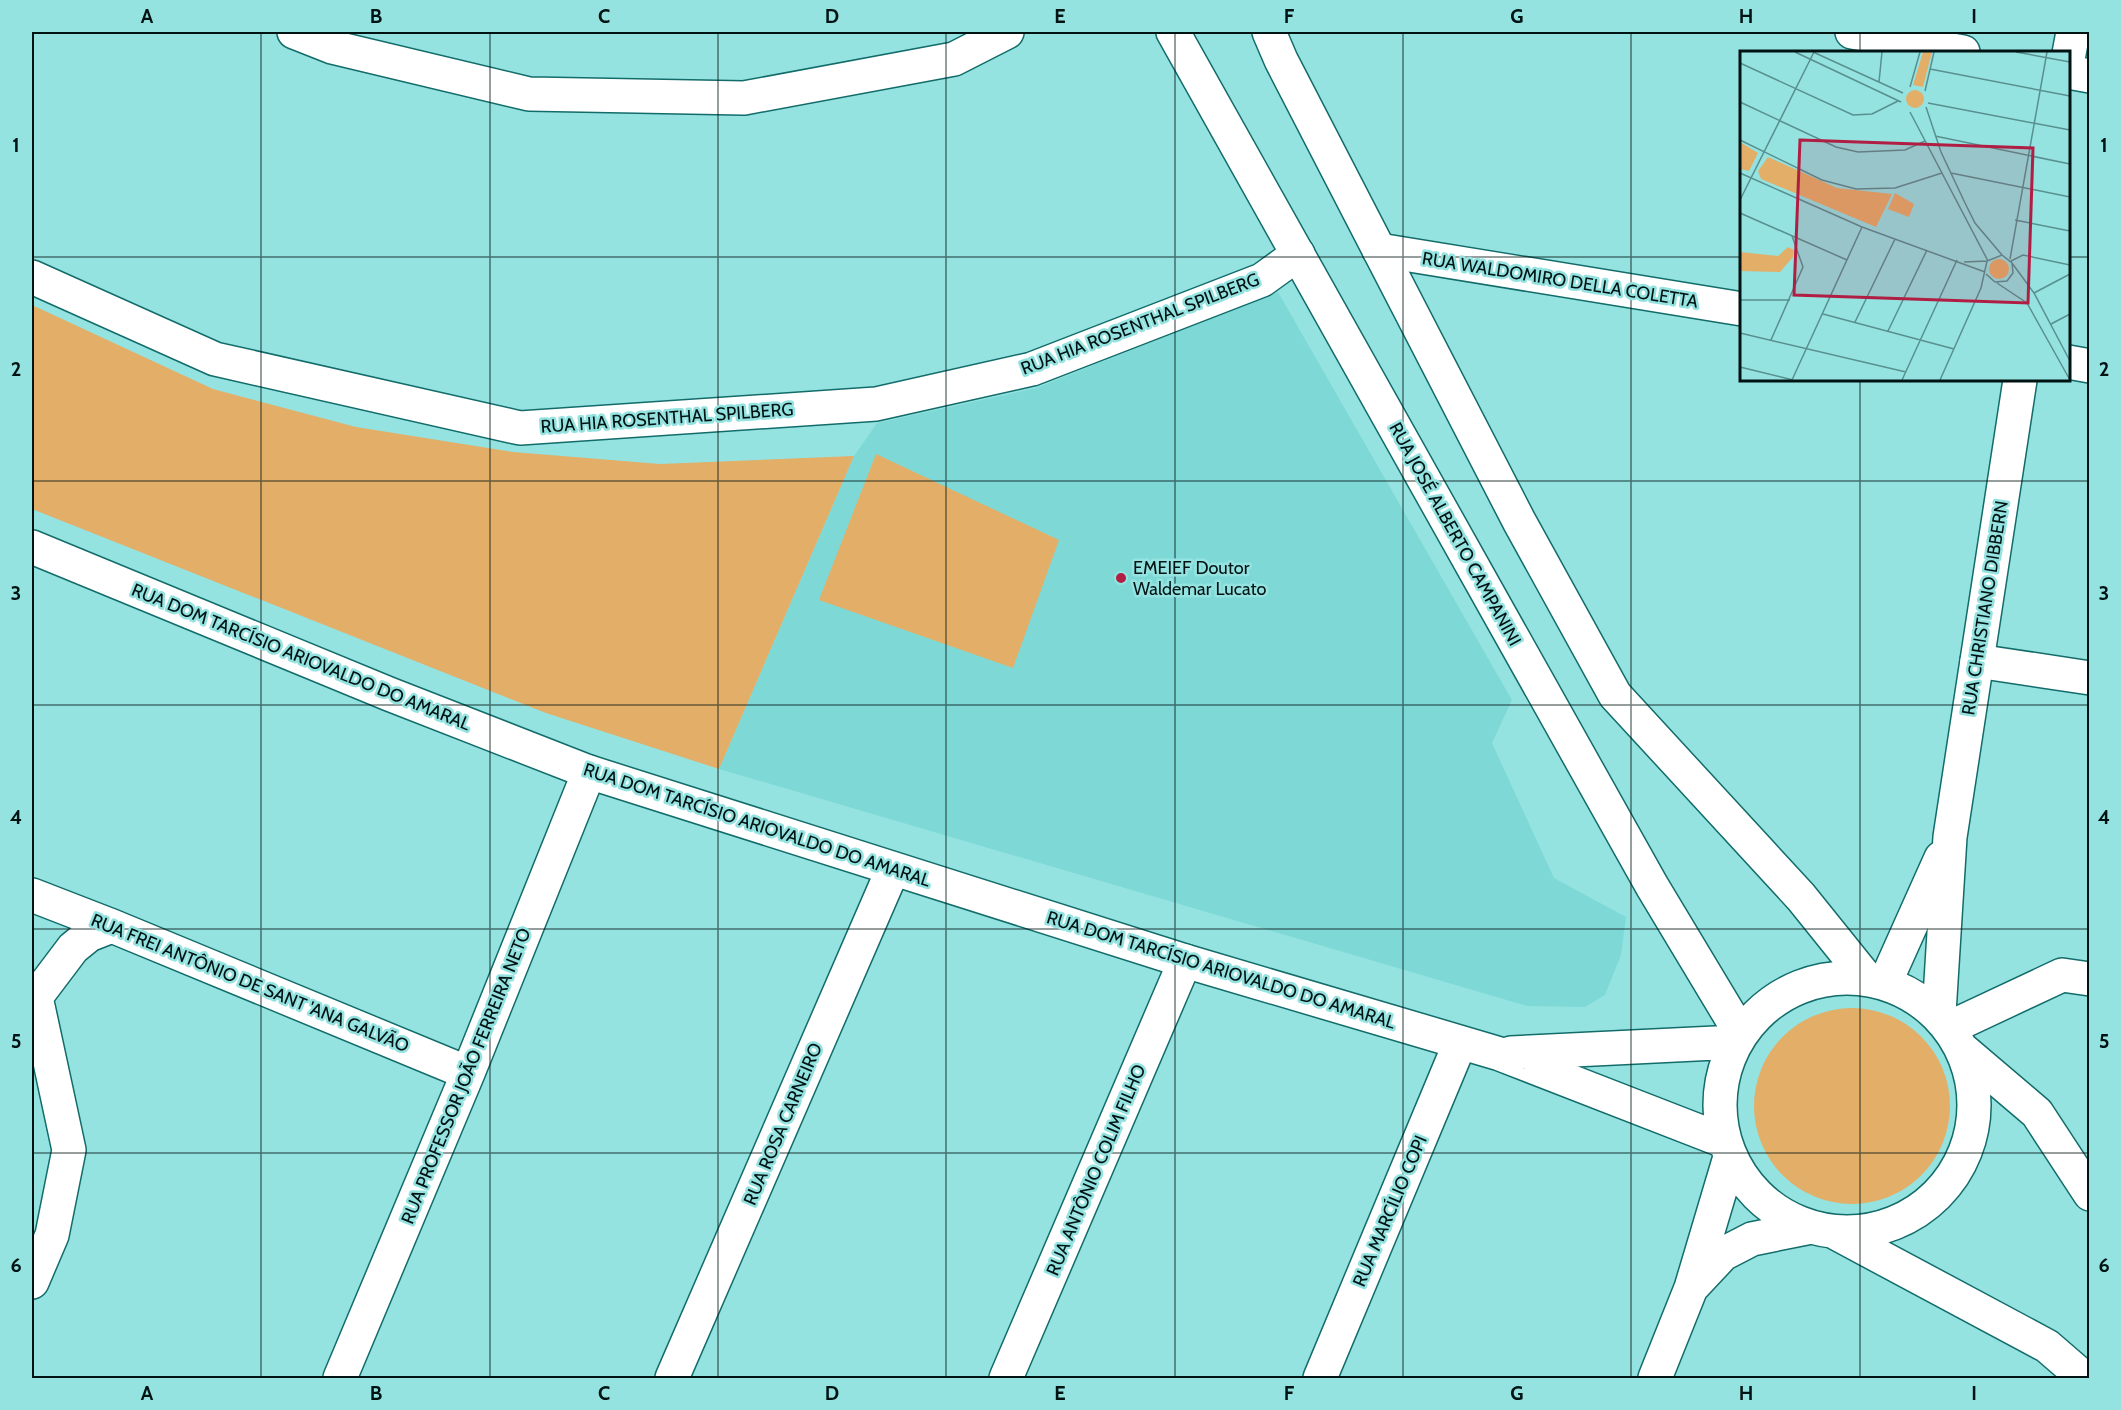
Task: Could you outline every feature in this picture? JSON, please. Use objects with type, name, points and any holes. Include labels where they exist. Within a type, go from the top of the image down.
[{"type":"street","points":[[294,32],[332,47],[529,94],[744,98],[954,59],[1007,32]]},
{"type":"street","name":"RUA JOSÉ ALBERTO CAMPANINI","points":[[1173,32],[1739,1038]]},
{"type":"street","points":[[1269,32],[1281,60],[1519,521],[1615,695],[1876,981]]},
{"type":"street","points":[[1852,32],[1957,51]]},
{"type":"street","points":[[2069,51],[2073,32]]},
{"type":"street","points":[[2070,72],[2090,76]]},
{"type":"street","name":"RUA WALDOMIRO DELLA COLETTA","points":[[1379,250],[1740,309]]},
{"type":"street","name":"RUA HIA ROSENTHAL SPILBERG","points":[[32,277],[215,359],[520,428],[864,405],[898,399],[1032,369],[1262,280],[1298,254]]},
{"type":"street","points":[[2070,362],[2090,366]]},
{"type":"street","name":"RUA CHRISTIANO DIBBERN","points":[[1691,1288],[1723,1254],[1752,1239],[1823,1230],[1879,1228],[1920,1210],[1952,1179],[1971,1137],[1975,1093],[1950,1030],[1950,837],[2020,381]]},
{"type":"street","name":"RUA DOM TARCÍSIO ARIOVALDO DO AMARAL","points":[[32,547],[388,694],[589,772],[1185,961],[1500,1054],[1727,1149]]},
{"type":"street","points":[[1977,661],[2090,678]]},
{"type":"street","name":"RUA PROFESSOR JOÃO FERREIRA NETO","points":[[340,1378],[468,1072],[589,772]]},
{"type":"street","name":"RUA CHRISTIANO DIBBERN","points":[[1876,981],[1950,837]]},
{"type":"street","name":"RUA ROSA CARNEIRO","points":[[672,1378],[893,869]]},
{"type":"street","name":"RUA FREI ANTÔNIO DE SANT 'ANA GALVÃO","points":[[32,895],[468,1072]]},
{"type":"street","points":[[32,1282],[52,1235],[69,1149],[34,993],[73,948],[89,935],[112,926]]},
{"type":"street","name":"RUA ANTÔNIO COLIM FILHO","points":[[1006,1378],[1185,961]]},
{"type":"street","points":[[1950,1030],[2062,975],[2090,980]]},
{"type":"street","points":[[2084,1378],[2047,1346],[1823,1230],[1777,1212],[1750,1188],[1727,1149],[1719,1108],[1723,1074],[1739,1038],[1775,1000],[1818,981],[1876,981],[1904,991],[1950,1030],[2037,1113],[2090,1194]]},
{"type":"street","name":"RUA DOM TARCÍSIO ARIOVALDO DO AMARAL","points":[[1500,1054],[1739,1038]]},
{"type":"street","name":"RUA MARCÍLIO COPI","points":[[1320,1378],[1460,1042]]},
{"type":"street","points":[[1655,1378],[1691,1288],[1727,1149]]},
{"type":"shaded area","name":"EMEIEF Doutor Waldemar Lucato","points":[[1278,292],[1512,700],[1492,743],[1554,878],[1626,917],[1621,955],[1605,995],[1585,1007],[1527,1006],[719,769],[854,456],[877,423],[1036,388]]},
{"type":"shaded area","points":[[32,305],[213,389],[356,427],[513,452],[660,464],[854,456],[719,769],[546,713],[32,509]]},
{"type":"shaded area","points":[[876,454],[1059,540],[1013,668],[819,600]]},
{"type":"shaded area","points":[[1842,1008],[1862,1008],[1890,1015],[1914,1030],[1928,1044],[1943,1068],[1950,1096],[1950,1116],[1943,1144],[1928,1168],[1914,1182],[1890,1197],[1862,1204],[1842,1204],[1814,1197],[1790,1182],[1776,1168],[1761,1144],[1754,1116],[1754,1096],[1761,1068],[1776,1044],[1790,1030],[1814,1015]]},
{"type":"place","name":"EMEIEF Doutor Waldemar Lucato","points":[[1121,578]]}]
